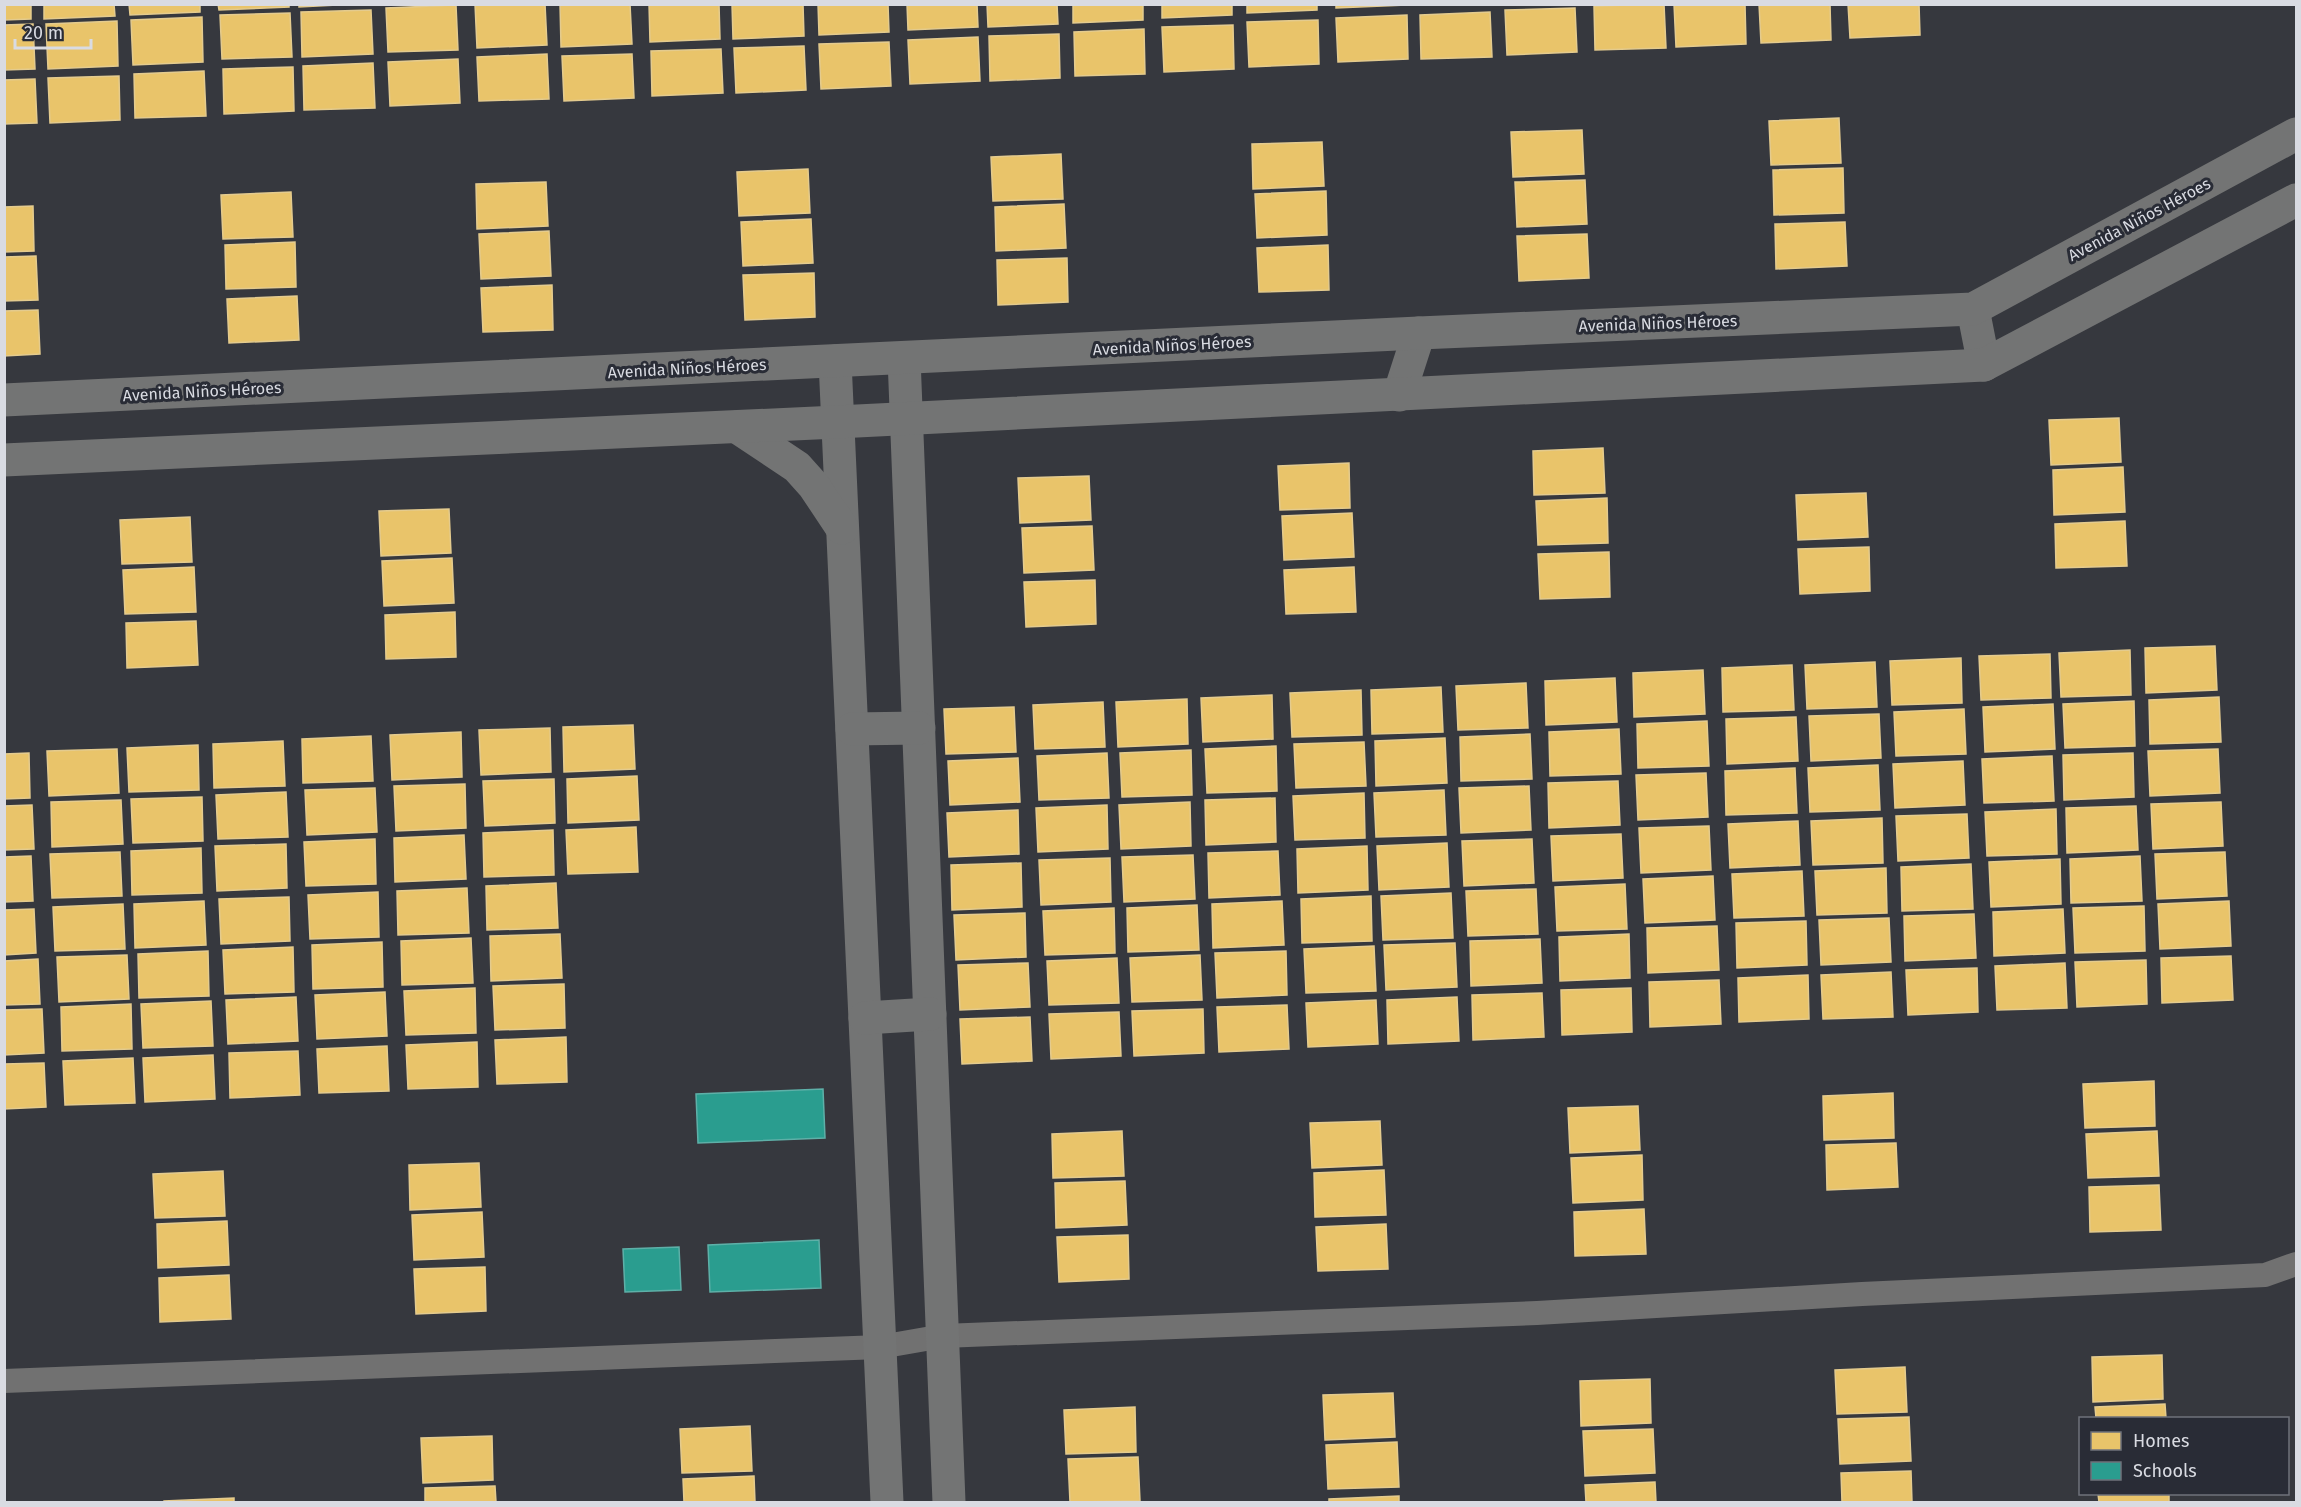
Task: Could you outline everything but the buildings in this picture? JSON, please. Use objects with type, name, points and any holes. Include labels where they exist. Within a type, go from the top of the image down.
[{"type":"main road","name":"Avenida Niños Héroes","points":[[5,401],[1419,333],[1973,309],[2296,134]]},
{"type":"main road","points":[[4,460],[906,419],[1984,365],[2296,200]]},
{"type":"main road","points":[[1973,309],[1984,365]]},
{"type":"main road","points":[[1399,394],[1419,333]]},
{"type":"main road","points":[[904,358],[949,1503]]},
{"type":"main road","points":[[835,361],[887,1503]]},
{"type":"main road","points":[[737,427],[797,467],[814,486],[843,528]]},
{"type":"main road","points":[[852,729],[919,728]]},
{"type":"main road","points":[[865,1018],[930,1014]]},
{"type":"street","points":[[4,1381],[880,1347],[943,1336],[1080,1333],[1557,1312],[1862,1294],[2265,1275],[2296,1264]]}]
